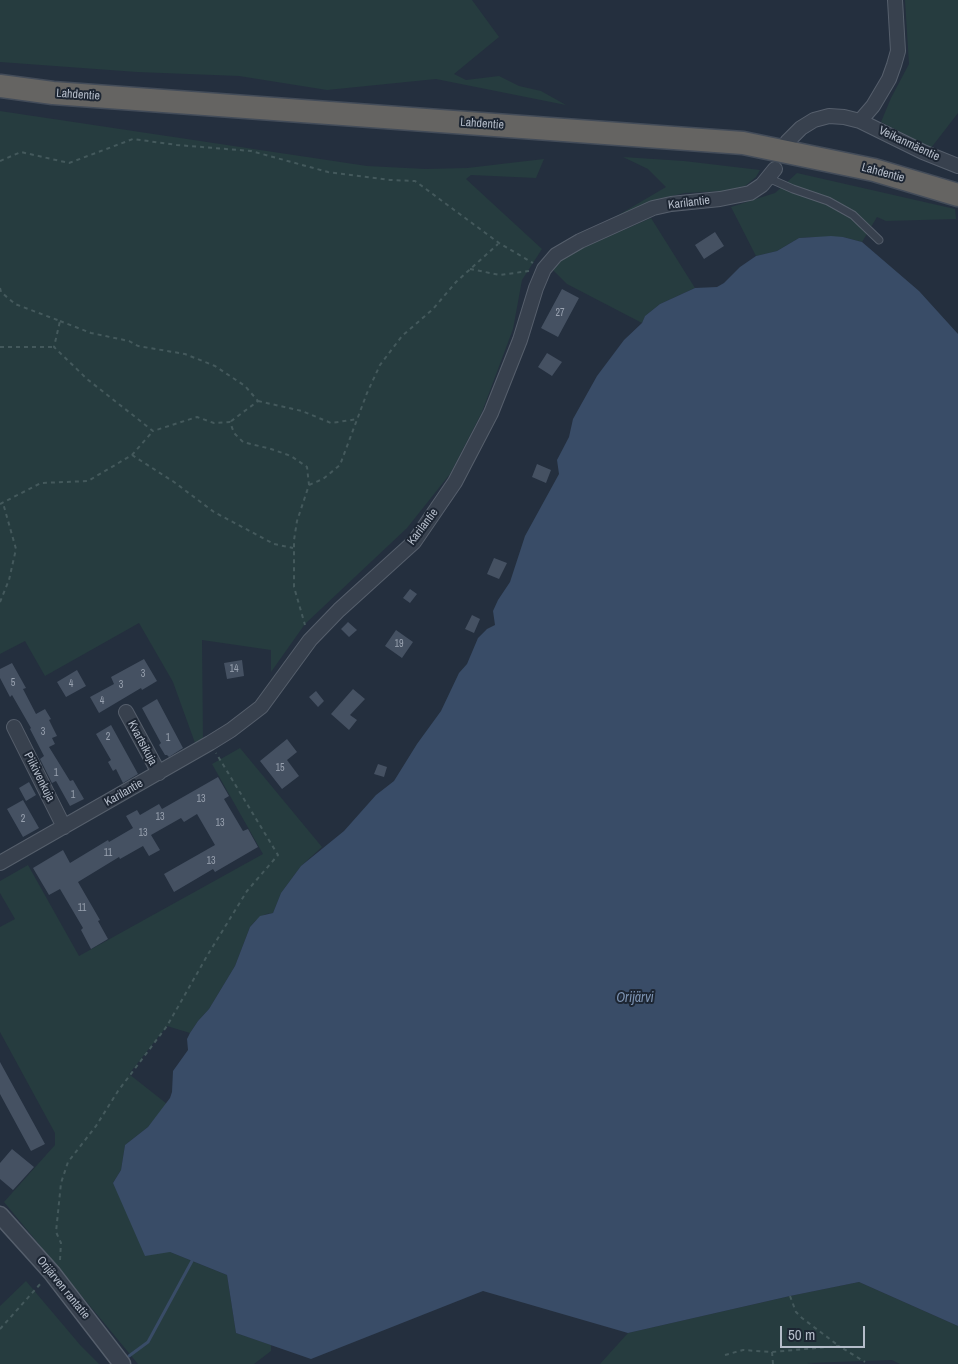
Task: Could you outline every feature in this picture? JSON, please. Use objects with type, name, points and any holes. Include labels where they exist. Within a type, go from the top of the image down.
[{"type":"highway","name":"Lahdentie","points":[[0,86],[53,93],[743,143],[874,170],[958,195]]},
{"type":"street","points":[[788,142],[801,128],[814,120],[829,116],[860,121],[873,106],[889,79],[898,51],[895,0]]},
{"type":"street","name":"Veikanmäentie","points":[[860,121],[923,152],[958,166]]},
{"type":"street","name":"Karilantie","points":[[0,863],[232,730],[261,707],[310,640],[339,610],[414,542],[455,482],[491,413],[520,340],[536,288],[544,269],[556,255],[565,248],[654,208],[750,193],[762,185],[771,173]]},
{"type":"street","name":"Kvartsikuja","points":[[126,712],[159,773]]},
{"type":"street","name":"Piikivenkuja","points":[[14,727],[64,827]]},
{"type":"street","name":"Orijärven rantatie","points":[[0,1214],[52,1273],[122,1364]]},
{"type":"lane","points":[[771,173],[792,189],[828,201],[853,215],[879,240]]},
{"type":"path","points":[[0,161],[21,152],[69,163],[133,139],[177,145],[251,151],[328,172],[390,180],[415,181],[499,244],[544,269]]},
{"type":"path","points":[[309,486],[323,479],[340,465],[380,364],[402,336],[433,309],[456,282],[499,244]]},
{"type":"path","points":[[470,269],[500,275],[544,269]]},
{"type":"path","points":[[0,288],[1,292],[16,304],[91,333],[129,341],[138,346],[185,354],[215,366],[246,386],[258,401],[302,411],[330,423],[358,419]]},
{"type":"path","points":[[54,347],[60,321]]},
{"type":"path","points":[[0,347],[54,347],[87,380],[153,431]]},
{"type":"path","points":[[0,602],[10,580],[16,549],[1,504],[41,483],[88,482],[132,455],[153,431],[197,417],[214,423],[230,422],[258,401]]},
{"type":"path","points":[[230,422],[234,433],[243,442],[291,456],[307,467],[309,486],[296,521],[294,587],[310,640]]},
{"type":"path","points":[[132,455],[174,482],[214,512],[274,544],[294,548]]},
{"type":"path","points":[[0,1329],[60,1265],[62,1243],[56,1232],[61,1183],[68,1162],[167,1026],[247,890],[278,855],[216,753]]},
{"type":"path","points":[[790,1296],[793,1305],[802,1318],[839,1346],[865,1362]]},
{"type":"path","points":[[725,1355],[743,1350],[772,1352],[839,1346]]},
{"type":"path","points":[[772,1352],[773,1364]]},
{"type":"green space","points":[[0,0],[472,0],[499,37],[454,74],[466,80],[499,76],[519,86],[541,91],[566,105],[436,79],[327,90],[239,76],[137,72],[0,62]]},
{"type":"green space","points":[[905,0],[958,0],[958,113],[931,148],[881,122],[909,64]]},
{"type":"green space","points":[[0,111],[367,166],[426,169],[467,168],[544,159],[536,178],[471,175],[466,179],[542,249],[522,280],[513,329],[482,412],[450,474],[407,528],[305,624],[271,672],[271,650],[202,640],[203,739],[195,743],[173,682],[139,623],[45,676],[25,641],[0,654]]},
{"type":"green space","points":[[623,157],[684,161],[760,170],[756,177],[745,186],[725,191],[685,193],[658,199],[615,217],[666,187],[648,169]]},
{"type":"green space","points":[[797,173],[955,209],[956,219],[886,221],[877,217],[862,242],[843,237],[799,238],[777,251],[756,256],[731,207],[775,193]]},
{"type":"green space","points":[[651,218],[695,288],[660,304],[645,316],[642,323],[567,284],[551,268],[562,257]]},
{"type":"green space","points":[[240,748],[322,847],[301,866],[281,893],[273,913],[266,914],[255,921],[250,927],[235,966],[209,1009],[190,1033],[167,1026],[129,1074],[167,1104],[148,1127],[125,1145],[121,1170],[113,1183],[170,1252],[227,1275],[236,1333],[271,1345],[271,1351],[254,1364],[138,1364],[4,1202],[55,1145],[55,1133],[0,1032],[0,927],[15,919],[0,893],[0,881],[28,865],[79,956],[263,854],[212,764]]},
{"type":"green space","points":[[26,1281],[81,1346],[99,1364],[0,1364],[0,1306]]},
{"type":"green space","points":[[859,1282],[958,1326],[958,1364],[900,1364],[892,1360],[807,1363],[815,1364],[600,1364],[628,1333]]},
{"type":"water","name":"Orijärvi","points":[[831,236],[862,242],[919,291],[958,334],[958,1326],[859,1282],[628,1333],[483,1291],[311,1359],[236,1333],[227,1275],[170,1252],[145,1256],[113,1183],[121,1170],[125,1145],[148,1127],[170,1098],[173,1071],[188,1050],[187,1039],[198,1021],[209,1009],[235,966],[250,927],[260,916],[273,913],[281,893],[301,866],[344,831],[376,795],[394,781],[417,744],[441,711],[459,673],[467,664],[478,638],[487,629],[495,625],[493,611],[510,582],[525,536],[559,474],[557,460],[569,437],[573,419],[597,376],[624,340],[642,323],[645,316],[660,304],[695,288],[717,287],[756,256],[777,251],[799,238]]},
{"type":"building","points":[[715,232],[724,246],[704,259],[695,245]]},
{"type":"building","points":[[562,289],[579,298],[558,337],[541,328]]},
{"type":"building","points":[[547,353],[562,362],[552,376],[538,367]]},
{"type":"building","points":[[537,464],[551,470],[546,483],[532,477]]},
{"type":"building","points":[[494,558],[507,563],[499,579],[487,574]]},
{"type":"building","points":[[410,589],[417,594],[410,603],[403,598]]},
{"type":"building","points":[[472,615],[480,619],[474,633],[465,629]]},
{"type":"building","points":[[348,622],[357,630],[349,637],[341,629]]},
{"type":"building","points":[[396,630],[413,642],[402,658],[385,646]]},
{"type":"building","points":[[144,659],[157,681],[142,690],[141,688],[99,713],[90,697],[114,684],[111,677]]},
{"type":"building","points":[[242,660],[244,676],[227,679],[224,663]]},
{"type":"building","points":[[12,663],[26,688],[23,689],[36,714],[45,709],[51,719],[49,720],[57,736],[52,738],[55,744],[49,747],[70,781],[73,780],[84,799],[70,806],[56,781],[52,783],[40,759],[44,756],[31,728],[12,695],[10,697],[0,678],[0,669]]},
{"type":"building","points":[[77,670],[86,686],[66,697],[57,682]]},
{"type":"building","points":[[353,689],[365,699],[350,715],[357,720],[349,730],[331,714]]},
{"type":"building","points":[[316,691],[324,701],[318,707],[309,697]]},
{"type":"building","points":[[157,699],[183,748],[169,757],[165,755],[159,745],[161,743],[142,708]]},
{"type":"building","points":[[111,725],[138,774],[123,783],[116,769],[113,771],[108,762],[111,760],[96,734]]},
{"type":"building","points":[[287,739],[297,752],[287,760],[299,776],[282,789],[260,761]]},
{"type":"building","points":[[378,764],[387,767],[384,777],[374,774]]},
{"type":"building","points":[[218,777],[229,796],[224,799],[243,831],[248,829],[258,847],[215,872],[213,869],[174,892],[164,874],[215,845],[197,814],[184,822],[181,818],[151,835],[160,850],[149,856],[143,846],[120,859],[119,857],[78,882],[100,920],[98,921],[108,939],[91,949],[81,930],[83,928],[60,889],[49,895],[33,868],[63,850],[70,863],[108,840],[109,842],[133,828],[126,816],[137,810],[140,815],[159,804],[162,809]]},
{"type":"building","points":[[29,782],[36,795],[26,801],[19,788]]},
{"type":"building","points":[[23,800],[39,828],[23,837],[7,809]]},
{"type":"building","points":[[0,1062],[45,1144],[31,1151],[0,1094]]},
{"type":"building","points":[[12,1149],[34,1167],[13,1190],[0,1179],[0,1163]]},
{"type":"waterway","points":[[129,1356],[148,1342],[192,1261]]}]
